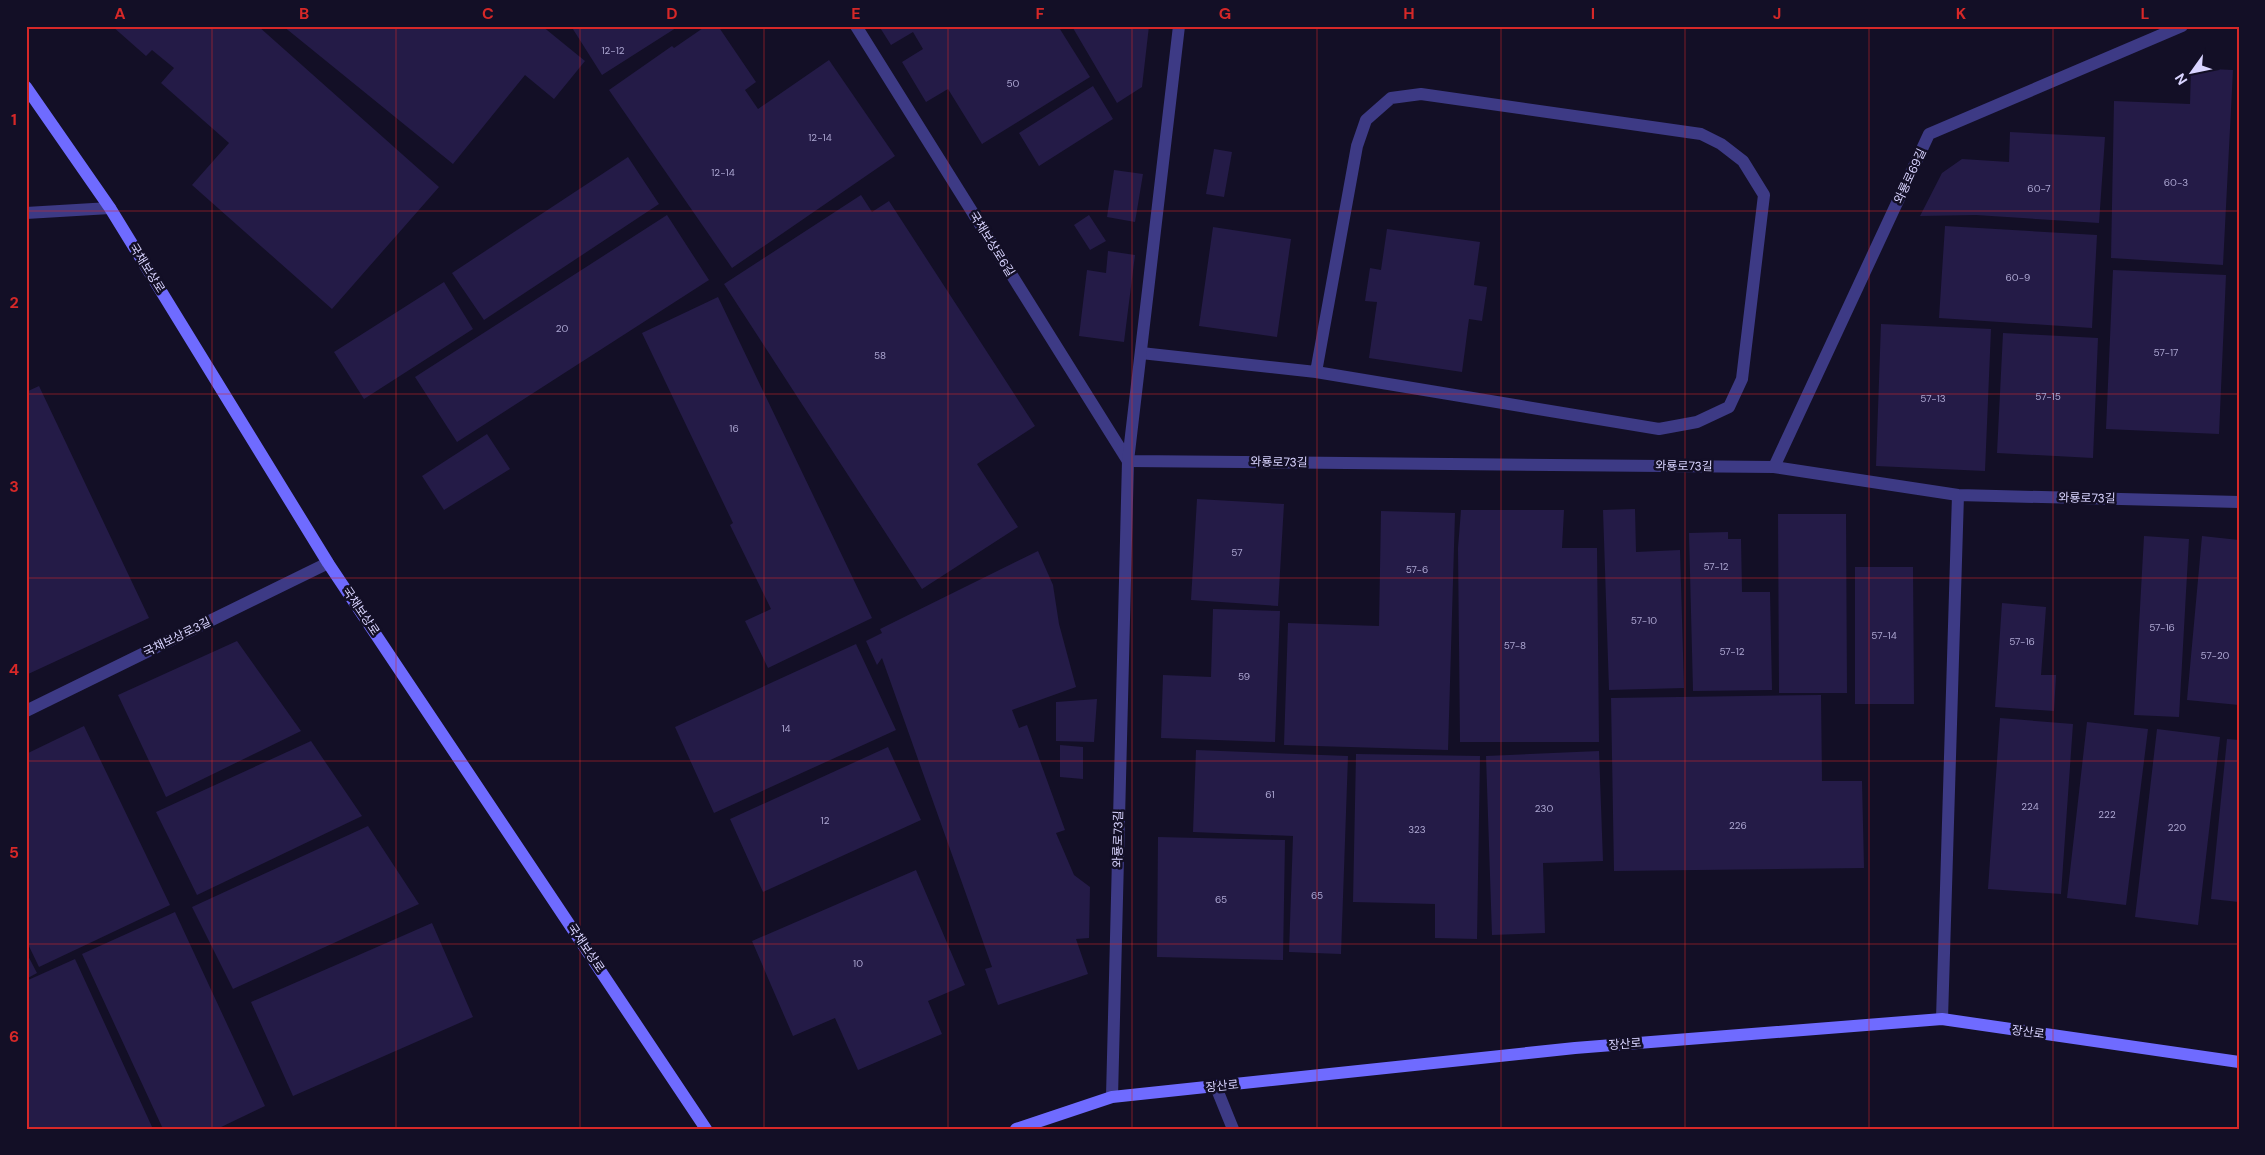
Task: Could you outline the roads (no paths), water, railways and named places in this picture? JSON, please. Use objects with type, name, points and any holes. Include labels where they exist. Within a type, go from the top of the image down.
[{"type":"main road","name":"국채보상로","points":[[26,87],[110,208],[328,563],[706,1129]]},
{"type":"main road","name":"장산로","points":[[1016,1129],[1112,1097],[1575,1048],[1942,1020],[2239,1062]]},
{"type":"street","name":"국채보상로6길","points":[[856,26],[1128,461]]},
{"type":"street","name":"와룡로73길","points":[[1112,1097],[1128,461],[1179,26]]},
{"type":"street","name":"와룡로69길","points":[[1774,467],[1929,134],[2182,26]]},
{"type":"street","points":[[1141,353],[1316,372],[1659,429],[1697,422],[1730,406],[1742,379],[1764,195],[1743,161],[1721,144],[1701,134],[1421,94],[1391,98],[1366,120],[1357,146],[1316,372]]},
{"type":"street","points":[[26,213],[110,208]]},
{"type":"street","name":"와룡로73길","points":[[1128,461],[1774,467],[1958,495],[2239,502]]},
{"type":"street","points":[[1942,1020],[1958,495]]},
{"type":"street","name":"국채보상로3길","points":[[26,711],[328,563]]},
{"type":"street","points":[[1216,1087],[1233,1129]]}]
